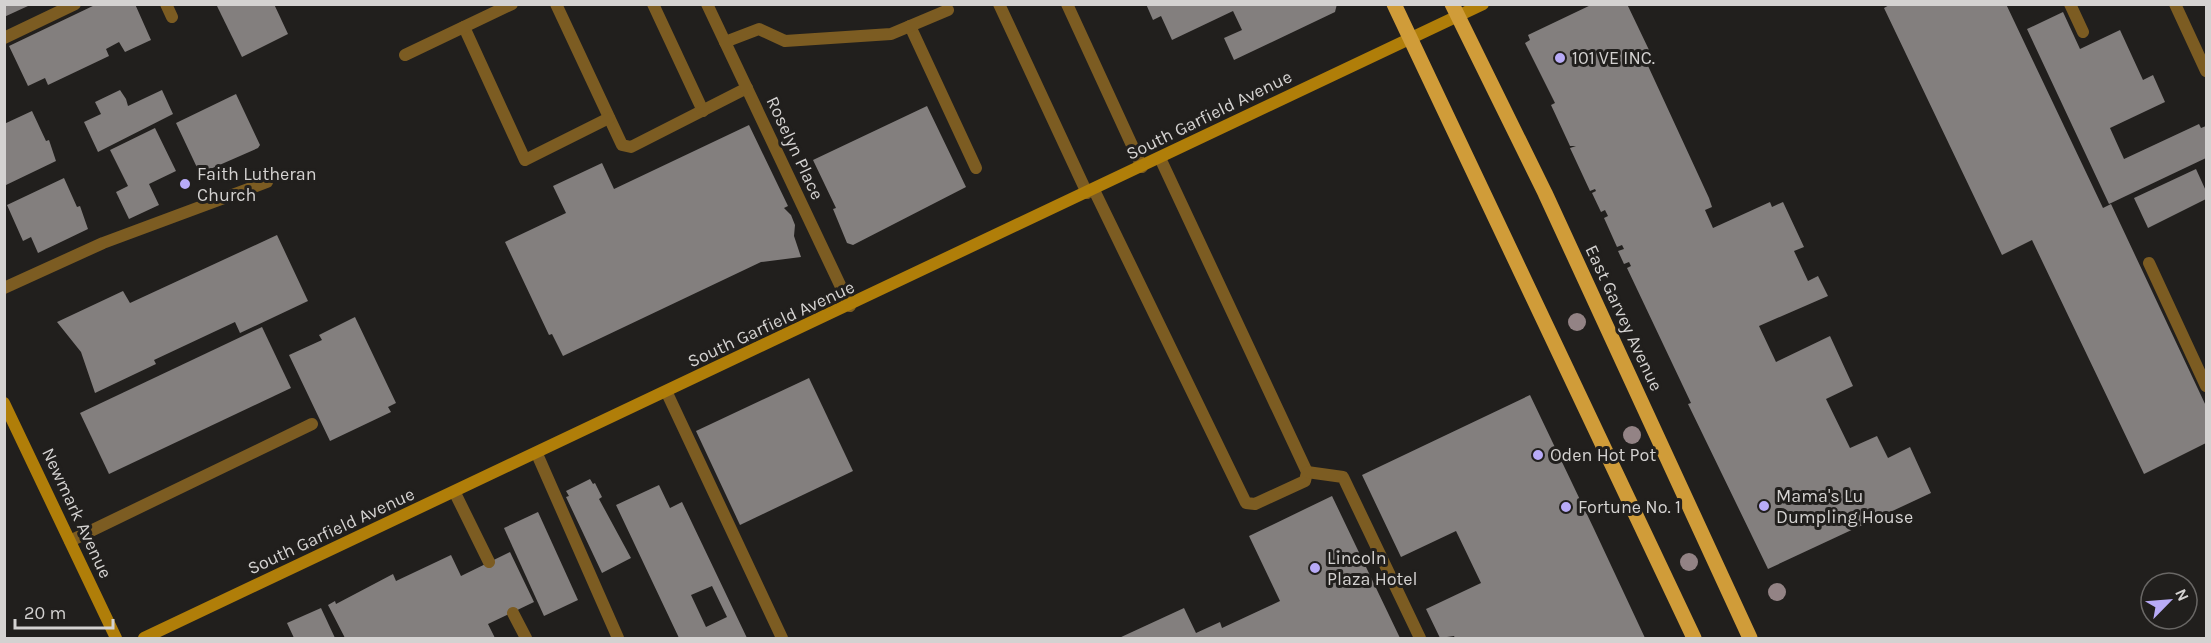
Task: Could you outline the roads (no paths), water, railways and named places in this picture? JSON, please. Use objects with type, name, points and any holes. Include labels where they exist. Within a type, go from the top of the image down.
[{"type":"main road","points":[[1394,4],[1694,639]]},
{"type":"main road","name":"South Garfield Avenue","points":[[144,639],[1091,192],[1411,38],[1455,10],[1483,4]]},
{"type":"main road","name":"East Garvey Avenue","points":[[1455,10],[1545,193],[1750,639]]},
{"type":"main road","name":"Newmark Avenue","points":[[4,403],[116,639]]},
{"type":"street","points":[[4,38],[75,4]]},
{"type":"street","points":[[166,4],[172,17]]},
{"type":"street","points":[[405,55],[512,4]]},
{"type":"street","points":[[556,4],[622,145],[631,147],[747,88]]},
{"type":"street","points":[[653,4],[703,111]]},
{"type":"street","name":"Roselyn Place","points":[[707,4],[850,306]]},
{"type":"street","points":[[999,4],[1246,502],[1255,504],[1305,481],[1307,472],[1160,158]]},
{"type":"street","points":[[1067,4],[1142,166]]},
{"type":"street","points":[[2070,4],[2083,32]]},
{"type":"street","points":[[2175,4],[2206,71]]},
{"type":"street","points":[[725,42],[759,29],[785,42],[891,34],[952,6]]},
{"type":"street","points":[[910,26],[976,168]]},
{"type":"street","points":[[464,27],[525,160],[609,118]]},
{"type":"street","points":[[4,288],[103,243],[267,182]]},
{"type":"street","points":[[2149,263],[2206,386]]},
{"type":"street","points":[[667,393],[782,639]]},
{"type":"street","points":[[70,542],[312,424]]},
{"type":"street","points":[[537,454],[618,639]]},
{"type":"street","points":[[1307,472],[1343,477],[1420,639]]},
{"type":"street","points":[[455,493],[489,562]]},
{"type":"street","points":[[513,613],[525,639]]},
{"type":"place","name":"101 VE INC.","points":[[1560,58]]},
{"type":"place","name":"Faith Lutheran Church","points":[[185,184]]},
{"type":"place","name":"Oden Hot Pot","points":[[1538,455]]},
{"type":"place","name":"Mama's Lu Dumpling House","points":[[1764,506]]},
{"type":"place","name":"Fortune No. 1","points":[[1566,507]]},
{"type":"place","name":"Lincoln Plaza Hotel","points":[[1315,568]]}]
